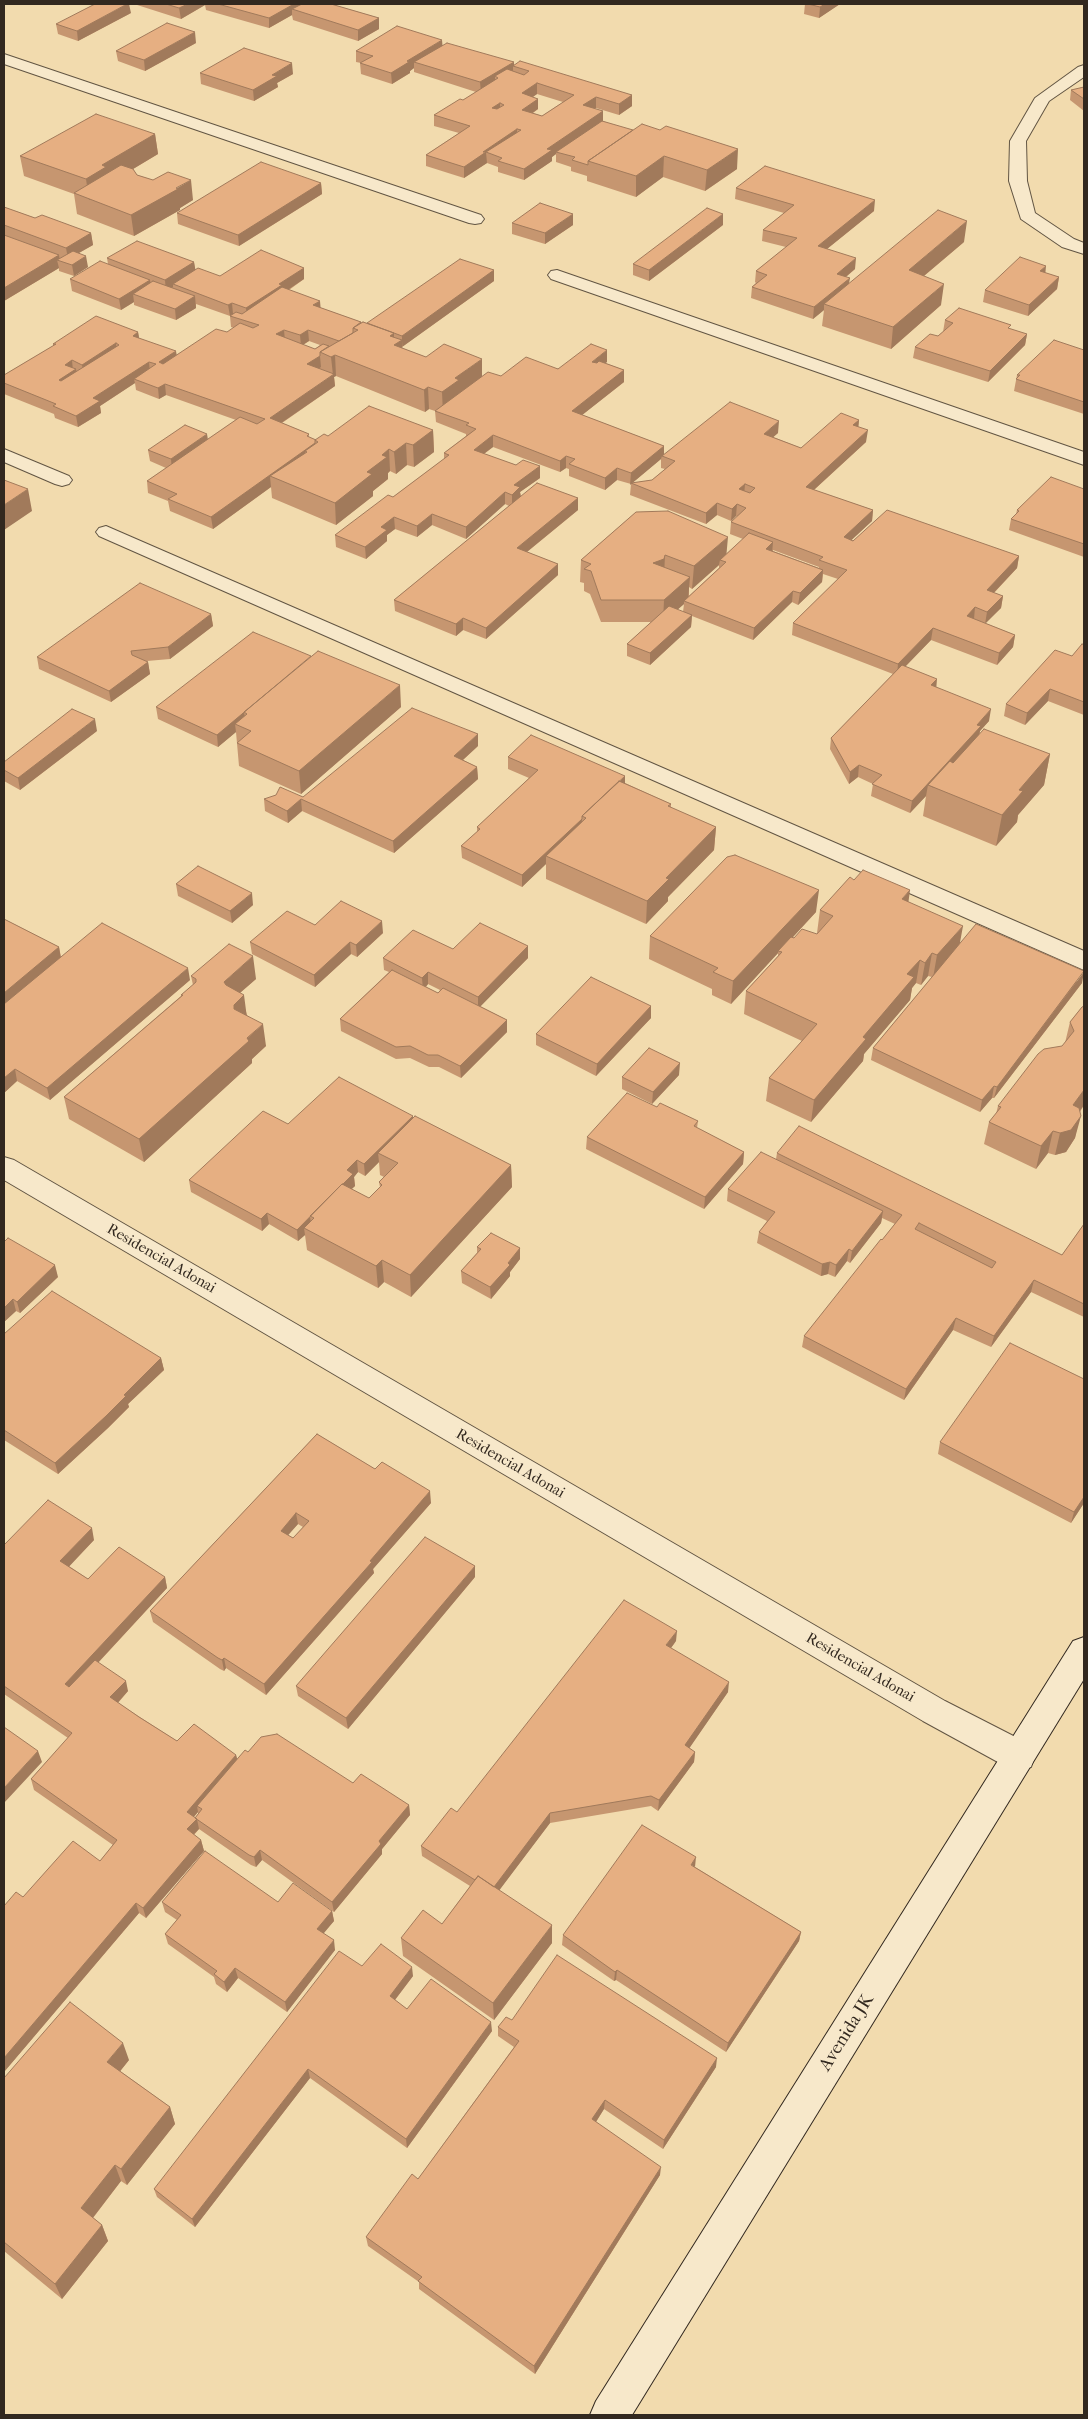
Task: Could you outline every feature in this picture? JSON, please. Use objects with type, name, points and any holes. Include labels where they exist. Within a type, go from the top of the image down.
[{"type":"street","points":[[4,59],[475,220]]},
{"type":"street","points":[[1076,246],[1027,215],[1018,182],[1018,141],[1042,98],[1084,70]]},
{"type":"street","points":[[557,275],[1084,459]]},
{"type":"street","points":[[4,455],[62,480]]},
{"type":"street","points":[[106,532],[1084,961]]},
{"type":"street","name":"Residencial Adonai","points":[[4,1167],[925,1706],[1019,1756]]},
{"type":"street","name":"Avenida JK","points":[[610,2415],[1084,1651]]},
{"type":"building","points":[[95,4],[127,4],[77,31],[56,24]]},
{"type":"building","points":[[166,4],[188,4],[179,8]]},
{"type":"building","points":[[218,4],[294,4],[269,18]]},
{"type":"building","points":[[302,4],[331,4],[379,18],[358,30],[292,9]]},
{"type":"building","points":[[808,4],[825,4],[820,7]]},
{"type":"building","points":[[167,23],[195,32],[144,60],[116,51]]},
{"type":"building","points":[[397,26],[442,40],[391,73],[360,63],[373,56],[356,51]]},
{"type":"building","points":[[447,43],[514,62],[480,82],[414,62]]},
{"type":"building","points":[[244,48],[292,63],[272,75],[277,76],[253,90],[200,73]]},
{"type":"building","points":[[520,61],[632,95],[619,104],[596,97],[583,105],[603,111],[547,149],[552,150],[524,169],[498,161],[502,158],[486,152],[464,167],[426,155],[470,126],[434,115],[460,99],[463,100],[498,78],[495,76],[507,69],[524,75],[529,71],[513,66]],"holes":[[[537,83],[574,95],[542,116],[522,110],[538,99],[522,93]],[[500,103],[504,105],[497,109],[492,108]],[[517,129],[521,130],[486,152],[483,152]]]},
{"type":"building","points":[[1084,87],[1084,99],[1071,90]]},
{"type":"building","points":[[96,114],[155,134],[102,165],[106,167],[86,179],[20,156]]},
{"type":"building","points":[[602,121],[633,130],[588,161],[588,165],[572,160],[575,157],[556,152]]},
{"type":"building","points":[[642,124],[660,130],[666,126],[738,149],[707,170],[664,156],[636,176],[588,161]]},
{"type":"building","points":[[261,162],[321,183],[238,235],[177,213]]},
{"type":"building","points":[[121,165],[133,169],[137,175],[153,180],[168,172],[191,180],[131,215],[74,193]]},
{"type":"building","points":[[765,166],[875,200],[818,246],[856,258],[837,274],[850,278],[814,307],[752,287],[767,275],[756,271],[797,238],[763,230],[794,205],[736,188]]},
{"type":"building","points":[[540,203],[573,214],[545,233],[512,223]]},
{"type":"building","points":[[4,207],[35,218],[42,215],[91,233],[66,248],[4,225]]},
{"type":"building","points":[[707,208],[723,214],[649,270],[633,264]]},
{"type":"building","points":[[938,210],[967,221],[909,270],[944,284],[893,327],[824,304]]},
{"type":"building","points":[[4,235],[59,255],[4,288]]},
{"type":"building","points":[[137,241],[194,262],[165,280],[107,258]]},
{"type":"building","points":[[261,250],[304,268],[279,284],[282,285],[246,308],[232,303],[228,305],[173,284],[198,268],[220,276]]},
{"type":"building","points":[[73,251],[86,256],[72,265],[57,260]]},
{"type":"building","points":[[1020,257],[1046,266],[1040,271],[1059,277],[1029,305],[985,290]]},
{"type":"building","points":[[460,259],[494,270],[402,336],[367,323]]},
{"type":"building","points":[[100,261],[150,280],[119,299],[70,279]]},
{"type":"building","points":[[153,281],[195,296],[175,309],[133,294]]},
{"type":"building","points":[[282,287],[320,301],[313,305],[361,322],[353,328],[353,333],[339,341],[308,330],[300,335],[284,330],[276,334],[315,349],[323,344],[329,346],[320,352],[320,356],[307,364],[334,374],[270,418],[309,434],[307,436],[316,440],[315,443],[211,517],[168,499],[177,494],[147,481],[240,417],[257,424],[265,419],[165,384],[158,388],[134,379],[156,364],[149,362],[93,398],[100,401],[76,416],[53,406],[56,404],[4,383],[4,375],[56,344],[53,344],[96,316],[138,332],[133,336],[176,351],[159,362],[163,364],[216,329],[227,332],[240,323],[253,328],[259,325],[230,316],[236,312],[242,314]],"holes":[[[116,343],[119,345],[61,381],[59,380],[76,369],[65,365],[72,360],[82,365]]]},
{"type":"building","points":[[959,308],[1011,325],[1008,328],[1027,334],[990,371],[915,347],[930,334],[938,336],[953,323],[945,320]]},
{"type":"building","points":[[363,322],[394,333],[390,336],[402,340],[394,345],[426,357],[444,344],[482,359],[455,378],[459,380],[442,392],[428,387],[424,390],[335,355],[331,357],[320,352],[358,330],[353,328]]},
{"type":"building","points":[[1054,340],[1084,350],[1084,402],[1016,379],[1020,375],[1017,375]]},
{"type":"building","points":[[591,344],[607,350],[592,362],[597,363],[599,361],[624,370],[572,411],[664,446],[631,473],[617,468],[605,478],[569,464],[575,459],[566,456],[560,461],[493,435],[474,450],[516,465],[523,460],[540,466],[514,485],[520,487],[512,495],[505,492],[466,527],[432,514],[417,526],[394,517],[381,527],[387,530],[365,547],[335,535],[388,495],[393,497],[449,455],[444,453],[476,429],[466,425],[469,423],[435,411],[488,372],[501,376],[526,357],[558,369]]},
{"type":"building","points":[[730,402],[779,421],[764,434],[801,448],[841,413],[859,420],[853,425],[868,430],[806,487],[873,510],[844,537],[853,541],[887,510],[1019,556],[987,590],[1003,596],[987,612],[975,607],[967,616],[1015,635],[999,653],[933,628],[898,664],[793,623],[847,570],[819,560],[823,557],[731,522],[746,508],[737,504],[732,509],[717,503],[706,513],[631,483],[652,480],[675,461],[662,456]],"holes":[[[745,484],[755,488],[750,493],[739,489]]]},
{"type":"building","points":[[369,406],[433,430],[413,445],[406,443],[394,452],[389,449],[382,455],[387,457],[367,472],[372,474],[335,503],[270,476],[307,452],[305,451],[318,442],[315,440],[324,434],[328,436]]},
{"type":"building","points":[[185,425],[207,434],[171,459],[148,450]]},
{"type":"building","points":[[1051,477],[1084,489],[1084,544],[1011,519],[1019,511],[1017,510]]},
{"type":"building","points":[[4,480],[28,489],[4,505]]},
{"type":"building","points":[[537,483],[578,498],[517,548],[558,564],[486,628],[463,618],[456,624],[394,600]]},
{"type":"building","points":[[668,511],[728,537],[694,566],[665,555],[664,559],[653,563],[690,577],[664,600],[601,600],[591,571],[584,569],[591,564],[581,560],[636,512]]},
{"type":"building","points":[[749,533],[773,542],[766,549],[823,570],[800,593],[793,591],[754,628],[684,601],[726,562],[720,560]]},
{"type":"building","points":[[140,583],[211,614],[168,647],[131,651],[132,655],[148,662],[109,691],[37,657]]},
{"type":"building","points":[[669,606],[692,615],[650,653],[627,644]]},
{"type":"building","points":[[253,632],[311,656],[217,735],[156,707]]},
{"type":"building","points":[[1082,644],[1084,645],[1084,702],[1050,689],[1027,713],[1006,704],[1055,650],[1072,656]]},
{"type":"building","points":[[318,651],[400,685],[299,771],[237,743],[251,731],[235,724],[247,714],[244,712]]},
{"type":"building","points":[[902,665],[937,679],[931,685],[991,709],[977,725],[981,726],[912,801],[872,784],[882,775],[859,765],[850,772],[831,738]]},
{"type":"building","points":[[412,708],[478,734],[454,756],[477,767],[393,841],[301,799],[287,811],[264,799],[276,795],[280,787],[303,797]]},
{"type":"building","points":[[72,709],[95,719],[18,778],[4,770],[4,762]]},
{"type":"building","points":[[984,729],[1050,754],[1019,790],[1023,791],[1002,815],[928,785],[950,761],[953,763]]},
{"type":"building","points":[[531,735],[625,776],[522,875],[461,846],[480,829],[477,827],[538,770],[508,757]]},
{"type":"building","points":[[619,781],[671,804],[668,806],[716,827],[666,878],[669,879],[647,901],[546,856],[586,818],[582,816]]},
{"type":"building","points":[[735,855],[819,890],[733,981],[713,972],[718,968],[650,936],[727,857]]},
{"type":"building","points":[[198,866],[252,893],[230,911],[176,884]]},
{"type":"building","points":[[863,870],[910,890],[902,899],[963,926],[937,955],[932,953],[925,963],[920,960],[907,974],[914,977],[863,1037],[866,1039],[814,1100],[769,1078],[817,1024],[746,991],[782,952],[778,951],[791,937],[794,938],[802,929],[817,934],[833,916],[820,910],[850,877],[854,880]]},
{"type":"building","points":[[341,901],[382,921],[356,945],[350,942],[314,975],[250,942],[287,911],[315,925]]},
{"type":"building","points":[[4,919],[59,947],[4,993]]},
{"type":"building","points":[[102,923],[188,968],[47,1088],[15,1069],[4,1078],[4,1004]]},
{"type":"building","points":[[480,923],[528,946],[478,997],[428,972],[422,978],[383,958],[413,930],[453,949]]},
{"type":"building","points":[[976,924],[1084,971],[997,1087],[994,1086],[982,1100],[873,1048]]},
{"type":"building","points":[[229,944],[253,956],[224,982],[244,995],[234,1005],[234,1009],[263,1024],[247,1038],[249,1041],[139,1139],[64,1097],[183,995],[181,995],[196,982],[196,979],[191,976]]},
{"type":"building","points":[[392,970],[438,993],[443,988],[507,1020],[460,1066],[438,1055],[428,1055],[410,1046],[396,1047],[340,1019]]},
{"type":"building","points":[[591,977],[651,1006],[597,1064],[536,1034]]},
{"type":"building","points":[[1084,1006],[1084,1090],[1073,1105],[1079,1108],[1081,1116],[1071,1130],[1060,1133],[1053,1131],[1041,1146],[989,1122],[1001,1107],[998,1106],[1038,1054],[1044,1049],[1062,1046],[1074,1031],[1070,1022]]},
{"type":"building","points":[[649,1048],[680,1063],[653,1092],[622,1077]]},
{"type":"building","points":[[339,1077],[413,1116],[364,1164],[357,1160],[347,1170],[353,1174],[297,1230],[267,1213],[261,1219],[189,1180],[263,1111],[288,1124]]},
{"type":"building","points":[[627,1093],[657,1107],[660,1103],[698,1121],[694,1126],[744,1152],[705,1197],[587,1137]]},
{"type":"building","points":[[415,1116],[511,1165],[410,1275],[382,1260],[376,1266],[304,1228],[314,1218],[310,1216],[342,1184],[369,1198],[382,1185],[379,1182],[398,1163],[378,1153]]},
{"type":"building","points":[[799,1126],[1062,1255],[1084,1224],[1084,1304],[1034,1280],[994,1336],[956,1318],[906,1389],[804,1336],[902,1215],[777,1153]],"holes":[[[919,1223],[996,1262],[992,1268],[915,1229]]]},
{"type":"building","points":[[761,1152],[883,1211],[852,1251],[849,1249],[836,1265],[830,1262],[822,1264],[759,1232],[775,1212],[728,1189]]},
{"type":"building","points":[[491,1233],[520,1248],[508,1263],[510,1265],[490,1287],[461,1271],[481,1249],[477,1247]]},
{"type":"building","points":[[8,1238],[55,1265],[17,1302],[13,1299],[4,1308],[4,1242]]},
{"type":"building","points":[[52,1291],[161,1358],[106,1416],[55,1463],[4,1430],[4,1334]]},
{"type":"building","points":[[1010,1343],[1084,1379],[1084,1497],[1074,1512],[940,1442]]},
{"type":"building","points":[[317,1434],[375,1469],[382,1462],[430,1491],[370,1561],[372,1562],[264,1684],[224,1658],[222,1660],[218,1658],[150,1611]],"holes":[[[296,1513],[309,1521],[293,1538],[281,1531]]]},
{"type":"building","points":[[48,1500],[92,1528],[60,1561],[88,1579],[119,1547],[165,1577],[65,1684],[69,1687],[95,1660],[126,1681],[110,1697],[139,1717],[177,1741],[194,1724],[236,1755],[187,1812],[197,1819],[187,1829],[201,1840],[143,1908],[136,1903],[4,2058],[4,1906],[16,1892],[23,1897],[73,1841],[100,1861],[117,1840],[31,1779],[72,1733],[4,1686],[4,1545]]},
{"type":"building","points":[[425,1537],[475,1566],[346,1718],[296,1686]]},
{"type":"building","points":[[624,1600],[677,1631],[666,1645],[729,1682],[685,1745],[695,1752],[659,1800],[651,1796],[550,1813],[494,1887],[478,1876],[475,1880],[421,1846],[451,1808],[457,1812]]},
{"type":"building","points":[[4,1727],[38,1751],[4,1788]]},
{"type":"building","points":[[277,1734],[353,1783],[361,1774],[409,1805],[379,1841],[381,1844],[332,1902],[260,1850],[254,1857],[249,1855],[195,1818],[202,1809],[197,1806],[245,1750],[248,1752],[261,1737]]},
{"type":"building","points":[[642,1825],[696,1857],[691,1865],[801,1932],[728,2043],[617,1970],[615,1972],[563,1935]]},
{"type":"building","points":[[205,1851],[278,1902],[293,1883],[332,1911],[317,1929],[334,1940],[285,2002],[235,1968],[224,1982],[214,1974],[217,1971],[165,1934],[181,1915],[162,1902]]},
{"type":"building","points":[[478,1876],[552,1925],[493,2003],[401,1938],[423,1910],[442,1924]]},
{"type":"building","points":[[381,1944],[412,1967],[390,1996],[407,2009],[431,1979],[491,2022],[406,2139],[308,2069],[192,2219],[154,2189],[339,1951],[362,1966]]},
{"type":"building","points":[[557,1955],[717,2058],[664,2140],[605,2100],[592,2119],[661,2167],[534,2366],[418,2281],[422,2277],[366,2237],[412,2174],[418,2179],[519,2041],[498,2027],[506,2017],[512,2020]]},
{"type":"building","points":[[70,2002],[123,2043],[107,2062],[170,2107],[121,2169],[115,2165],[81,2208],[102,2225],[55,2284],[4,2242],[4,2078]]}]
